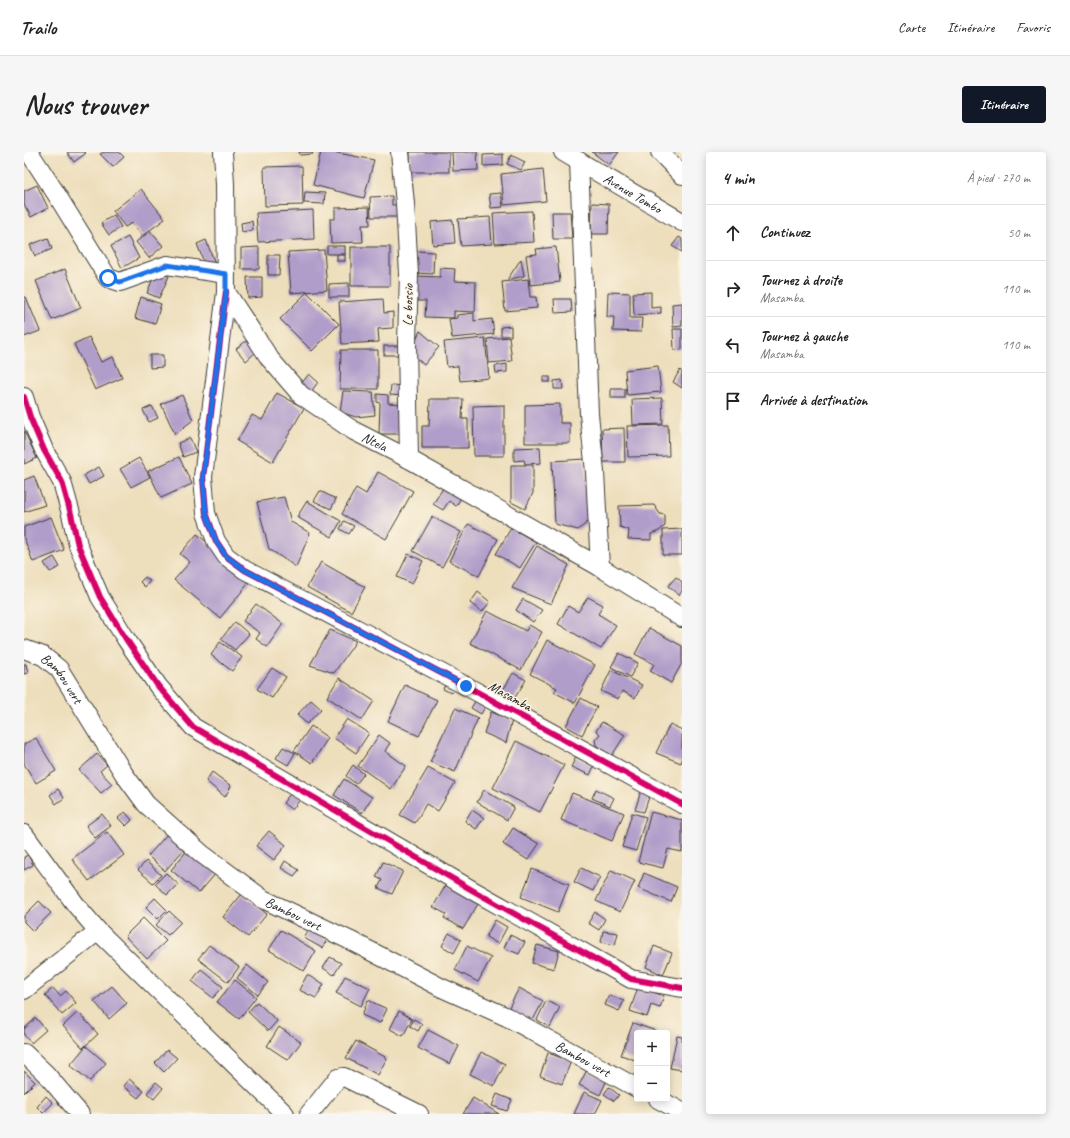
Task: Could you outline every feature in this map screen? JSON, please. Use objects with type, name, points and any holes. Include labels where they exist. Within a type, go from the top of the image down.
[{"type":"street","points":[[29,152],[108,278],[120,282],[167,265],[226,274]]},
{"type":"street","points":[[223,152],[225,184],[226,292]]},
{"type":"street","name":"Le bossio","points":[[400,152],[409,274],[407,342],[409,459]]},
{"type":"street","name":"Avenue Tombo","points":[[563,152],[682,222]]},
{"type":"street","points":[[660,152],[682,175]]},
{"type":"street","points":[[579,161],[589,414],[600,567]]},
{"type":"street","name":"Ntela","points":[[226,292],[270,359],[301,395],[354,431],[409,459],[600,567],[682,618]]},
{"type":"street","name":"Masamba","points":[[226,292],[203,477],[206,513],[216,541],[226,556],[245,570],[466,686],[682,804]]},
{"type":"street","points":[[24,397],[30,417],[44,450],[62,482],[78,545],[100,597],[158,686],[193,727],[472,890],[631,980],[682,988]]},
{"type":"street","name":"Bambou vert","points":[[24,649],[43,656],[59,669],[124,774],[146,804],[202,854],[263,898],[350,940],[442,988],[507,1017],[634,1086]]},
{"type":"street","points":[[26,843],[98,931],[285,1114]]},
{"type":"street","points":[[24,990],[98,931]]},
{"type":"street","points":[[24,1053],[46,1074],[80,1114]]},
{"type":"street","points":[[309,1114],[338,1078],[344,1077],[419,1114]]},
{"type":"street","points":[[664,1102],[682,1112]]},
{"type":"building","points":[[67,152],[85,152],[86,153],[74,162]]},
{"type":"building","points":[[104,152],[119,152],[124,157],[113,167],[100,154]]},
{"type":"building","points":[[299,152],[312,152],[313,154],[300,155]]},
{"type":"building","points":[[321,152],[333,152],[374,160],[364,198],[313,185]]},
{"type":"building","points":[[410,152],[449,152],[449,172],[410,172]]},
{"type":"building","points":[[452,152],[477,152],[478,170],[453,171]]},
{"type":"building","points":[[592,152],[619,152],[609,165]]},
{"type":"building","points":[[503,154],[503,165],[483,166],[483,155]]},
{"type":"building","points":[[511,155],[525,162],[521,170],[507,164]]},
{"type":"building","points":[[302,166],[303,205],[265,206],[264,167]]},
{"type":"building","points":[[543,169],[546,201],[504,205],[501,174]]},
{"type":"building","points":[[37,185],[48,208],[31,217],[24,204],[24,191]]},
{"type":"building","points":[[141,189],[165,219],[142,236],[132,223],[125,227],[113,211]]},
{"type":"building","points":[[305,192],[325,193],[324,204],[304,203]]},
{"type":"building","points":[[501,193],[503,207],[491,208],[489,194]]},
{"type":"building","points":[[392,196],[392,205],[397,205],[397,217],[371,217],[370,197]]},
{"type":"building","points":[[592,203],[609,204],[608,234],[591,234]]},
{"type":"building","points":[[369,207],[370,225],[362,225],[363,242],[331,243],[330,219],[335,219],[335,208]]},
{"type":"building","points":[[313,210],[314,239],[258,242],[256,213]]},
{"type":"building","points":[[532,211],[534,242],[495,244],[493,213]]},
{"type":"building","points":[[552,212],[570,212],[572,239],[553,239]]},
{"type":"building","points":[[114,215],[121,227],[109,235],[101,223]]},
{"type":"building","points":[[490,217],[492,244],[461,246],[458,219]]},
{"type":"building","points":[[453,220],[455,243],[433,245],[431,222]]},
{"type":"building","points":[[252,221],[253,230],[242,232],[241,223]]},
{"type":"building","points":[[150,231],[163,246],[149,258],[136,242]]},
{"type":"building","points":[[128,237],[139,258],[122,268],[111,246]]},
{"type":"building","points":[[679,237],[682,239],[682,252],[672,246]]},
{"type":"building","points":[[48,238],[52,249],[35,256],[30,245]]},
{"type":"building","points":[[206,240],[214,261],[205,265],[197,244]]},
{"type":"building","points":[[327,246],[345,246],[345,254],[327,254]]},
{"type":"building","points":[[259,247],[259,269],[241,269],[241,248]]},
{"type":"building","points":[[351,247],[390,247],[390,286],[351,286]]},
{"type":"building","points":[[556,247],[560,282],[530,285],[526,255],[537,254],[536,249]]},
{"type":"building","points":[[324,250],[327,290],[291,293],[288,252]]},
{"type":"building","points":[[416,251],[434,252],[433,274],[415,273]]},
{"type":"building","points":[[268,255],[280,255],[279,275],[268,275]]},
{"type":"building","points":[[337,255],[345,255],[345,261],[337,261]]},
{"type":"building","points":[[521,259],[524,276],[507,280]]},
{"type":"building","points":[[440,268],[455,269],[454,281],[476,282],[475,312],[454,311],[454,318],[425,317],[426,301],[417,301],[417,276],[440,277]]},
{"type":"building","points":[[65,269],[81,308],[52,320],[36,281]]},
{"type":"building","points":[[156,271],[169,276],[159,298],[147,293]]},
{"type":"building","points":[[247,277],[262,277],[262,297],[248,298]]},
{"type":"building","points":[[528,279],[530,297],[536,297],[537,308],[505,311],[502,282]]},
{"type":"building","points":[[349,283],[349,297],[329,297],[329,284]]},
{"type":"building","points":[[307,292],[339,324],[312,351],[280,319]]},
{"type":"building","points":[[608,292],[630,293],[630,318],[642,318],[641,332],[613,331],[614,317],[607,317]]},
{"type":"building","points":[[651,292],[651,308],[661,307],[661,313],[634,315],[633,293]]},
{"type":"building","points":[[24,297],[26,297],[40,331],[24,337]]},
{"type":"building","points":[[141,297],[161,304],[155,324],[135,318]]},
{"type":"building","points":[[383,299],[384,313],[393,312],[393,328],[378,329],[379,342],[342,344],[339,302]]},
{"type":"building","points":[[554,299],[571,299],[572,312],[555,313]]},
{"type":"building","points":[[682,303],[682,326],[673,327],[672,304]]},
{"type":"building","points":[[474,313],[474,321],[492,319],[494,334],[452,338],[449,319],[457,318],[457,315]]},
{"type":"building","points":[[511,326],[511,336],[501,336],[501,327]]},
{"type":"building","points":[[673,329],[682,329],[682,349],[674,350]]},
{"type":"building","points":[[420,331],[439,347],[424,365],[410,352]]},
{"type":"building","points":[[89,337],[101,362],[113,357],[122,378],[95,390],[74,344]]},
{"type":"building","points":[[509,337],[512,361],[489,363],[487,339]]},
{"type":"building","points":[[485,338],[489,378],[460,381],[458,366],[447,367],[444,342]]},
{"type":"building","points":[[246,341],[256,352],[246,361],[236,349]]},
{"type":"building","points":[[384,346],[398,346],[398,355],[384,355]]},
{"type":"building","points":[[341,350],[378,350],[378,389],[340,389]]},
{"type":"building","points":[[150,355],[163,355],[163,367],[150,368]]},
{"type":"building","points":[[507,364],[507,372],[496,373],[495,366]]},
{"type":"building","points":[[658,366],[661,392],[627,395],[625,370]]},
{"type":"building","points":[[680,370],[682,372],[682,388],[673,382]]},
{"type":"building","points":[[309,374],[318,382],[311,392],[301,384]]},
{"type":"building","points":[[543,377],[550,377],[550,382],[543,382]]},
{"type":"building","points":[[562,380],[563,389],[554,389],[554,381]]},
{"type":"building","points":[[391,385],[403,386],[403,396],[390,395]]},
{"type":"building","points":[[611,389],[625,389],[625,398],[611,398]]},
{"type":"building","points":[[343,391],[373,392],[375,415],[356,417],[340,412]]},
{"type":"building","points":[[277,393],[304,408],[273,462],[237,441],[252,415],[262,420]]},
{"type":"building","points":[[377,394],[388,395],[388,403],[402,404],[400,434],[379,434],[380,403],[377,402]]},
{"type":"building","points":[[182,395],[193,420],[175,434],[161,404]]},
{"type":"building","points":[[662,398],[663,424],[633,425],[632,399]]},
{"type":"building","points":[[430,399],[463,399],[462,419],[468,419],[468,448],[422,448],[422,426],[429,426]]},
{"type":"building","points":[[560,404],[560,423],[570,423],[570,443],[525,443],[525,405]]},
{"type":"building","points":[[504,405],[504,456],[474,456],[473,406]]},
{"type":"building","points":[[152,406],[158,418],[149,422],[143,410]]},
{"type":"building","points":[[668,425],[669,456],[628,457],[627,426]]},
{"type":"building","points":[[624,428],[625,462],[603,462],[602,429]]},
{"type":"building","points":[[24,431],[37,458],[24,464]]},
{"type":"building","points":[[190,438],[196,452],[183,457],[178,443]]},
{"type":"building","points":[[540,447],[541,463],[525,464],[524,460],[514,461],[514,448]]},
{"type":"building","points":[[179,457],[192,484],[161,498],[148,471]]},
{"type":"building","points":[[139,458],[150,477],[131,487],[120,469]]},
{"type":"building","points":[[585,459],[589,521],[578,530],[555,524],[552,461]]},
{"type":"building","points":[[511,465],[533,465],[533,493],[525,509],[511,502]]},
{"type":"building","points":[[99,467],[104,476],[89,484],[84,475]]},
{"type":"building","points":[[378,472],[413,491],[386,539],[342,514],[356,488],[366,494]]},
{"type":"building","points":[[34,476],[45,505],[24,512],[24,480]]},
{"type":"building","points":[[445,485],[462,496],[456,506],[449,501],[443,510],[433,504]]},
{"type":"building","points":[[320,491],[336,499],[331,509],[314,501]]},
{"type":"building","points":[[284,497],[291,522],[310,533],[296,567],[269,549],[257,502]]},
{"type":"building","points":[[307,501],[341,521],[332,537],[297,517]]},
{"type":"building","points":[[654,505],[660,514],[665,515],[665,526],[659,531],[651,534],[651,540],[628,539],[629,530],[620,527],[619,506]]},
{"type":"building","points":[[51,517],[64,550],[33,562],[24,538],[24,527]]},
{"type":"building","points":[[432,517],[461,532],[442,567],[413,551]]},
{"type":"building","points":[[344,521],[354,526],[349,534],[340,529]]},
{"type":"building","points":[[468,524],[498,539],[479,576],[449,561]]},
{"type":"building","points":[[511,528],[536,542],[520,568],[496,554]]},
{"type":"building","points":[[682,529],[682,555],[663,555],[663,530]]},
{"type":"building","points":[[197,534],[252,579],[220,618],[174,580],[190,562],[180,554]]},
{"type":"building","points":[[537,546],[569,565],[551,604],[512,588]]},
{"type":"building","points":[[408,554],[423,561],[412,584],[397,577]]},
{"type":"building","points":[[54,557],[60,567],[50,572],[44,563]]},
{"type":"building","points":[[321,562],[365,587],[351,612],[307,587]]},
{"type":"building","points":[[145,577],[150,581],[145,587],[140,582]]},
{"type":"building","points":[[676,577],[682,582],[682,591],[679,595],[668,586]]},
{"type":"building","points":[[478,592],[490,602],[482,612],[470,603]]},
{"type":"building","points":[[588,597],[603,605],[598,614],[616,625],[601,649],[558,624],[568,606],[578,612]]},
{"type":"building","points":[[523,599],[542,610],[533,622],[516,610]]},
{"type":"building","points":[[256,604],[283,624],[267,647],[256,639],[260,633],[243,621]]},
{"type":"building","points":[[487,611],[526,631],[529,625],[542,632],[521,670],[470,643]]},
{"type":"building","points":[[235,622],[249,634],[235,650],[221,639]]},
{"type":"building","points":[[649,628],[682,646],[682,663],[671,683],[650,671],[654,664],[635,654]]},
{"type":"building","points":[[330,630],[356,641],[334,673],[310,665]]},
{"type":"building","points":[[547,640],[595,665],[575,703],[554,692],[557,688],[530,674]]},
{"type":"building","points":[[220,642],[242,657],[232,671],[211,655]]},
{"type":"building","points":[[619,653],[638,663],[630,677],[611,667]]},
{"type":"building","points":[[24,664],[26,664],[28,673],[24,674]]},
{"type":"building","points":[[272,668],[286,677],[272,698],[257,689]]},
{"type":"building","points":[[611,670],[642,685],[635,698],[622,691],[618,699],[601,691]]},
{"type":"building","points":[[513,673],[526,680],[514,699],[502,692]]},
{"type":"building","points":[[339,678],[374,701],[362,720],[327,697]]},
{"type":"building","points":[[448,680],[456,685],[451,693],[443,689]]},
{"type":"building","points":[[405,685],[437,700],[419,736],[388,721]]},
{"type":"building","points":[[477,698],[487,704],[481,714],[471,708]]},
{"type":"building","points":[[581,698],[597,707],[582,735],[566,726]]},
{"type":"building","points":[[311,700],[321,709],[307,724],[297,715]]},
{"type":"building","points":[[455,708],[478,718],[455,772],[430,762]]},
{"type":"building","points":[[491,712],[512,720],[506,743],[484,733]]},
{"type":"building","points":[[347,719],[369,733],[356,753],[334,738]]},
{"type":"building","points":[[602,722],[625,735],[611,757],[596,745],[595,740],[600,734],[596,731]]},
{"type":"building","points":[[670,724],[682,730],[681,763],[656,753]]},
{"type":"building","points":[[311,726],[328,738],[312,763],[294,751]]},
{"type":"building","points":[[379,735],[390,743],[385,751],[406,766],[391,789],[358,766]]},
{"type":"building","points":[[36,738],[56,771],[36,783],[24,764],[24,744]]},
{"type":"building","points":[[516,741],[564,765],[540,812],[493,788]]},
{"type":"building","points":[[283,747],[295,753],[288,765],[276,758]]},
{"type":"building","points":[[97,754],[107,765],[100,771],[112,784],[101,793],[79,770]]},
{"type":"building","points":[[576,757],[594,766],[590,775],[571,767]]},
{"type":"building","points":[[353,765],[364,774],[356,784],[346,776]]},
{"type":"building","points":[[428,768],[455,783],[438,811],[426,804],[415,823],[400,815]]},
{"type":"building","points":[[212,772],[231,786],[225,797],[206,781]]},
{"type":"building","points":[[344,779],[372,797],[362,813],[334,795]]},
{"type":"building","points":[[58,789],[64,798],[56,804],[50,795]]},
{"type":"building","points":[[596,789],[614,798],[610,806],[592,798]]},
{"type":"building","points":[[293,790],[302,797],[292,810],[283,803]]},
{"type":"building","points":[[484,790],[514,807],[507,820],[477,802]]},
{"type":"building","points":[[641,791],[650,794],[644,812],[635,810]]},
{"type":"building","points":[[572,793],[624,813],[612,841],[561,820]]},
{"type":"building","points":[[472,810],[484,818],[476,829],[465,821]]},
{"type":"building","points":[[125,812],[132,820],[126,826],[118,818]]},
{"type":"building","points":[[651,812],[682,820],[682,852],[668,849],[663,868],[638,862]]},
{"type":"building","points":[[632,813],[646,817],[636,851],[622,847]]},
{"type":"building","points":[[102,814],[111,826],[95,838],[86,826]]},
{"type":"building","points":[[513,828],[539,844],[528,860],[503,844]]},
{"type":"building","points":[[269,831],[286,845],[274,860],[256,846]]},
{"type":"building","points":[[107,832],[124,855],[89,881],[72,859]]},
{"type":"building","points":[[169,832],[186,847],[165,871],[148,856]]},
{"type":"building","points":[[189,848],[217,872],[199,893],[171,870]]},
{"type":"building","points":[[28,855],[33,865],[24,870],[24,857]]},
{"type":"building","points":[[146,861],[161,875],[153,883],[138,870]]},
{"type":"building","points":[[285,861],[299,870],[294,876],[281,868]]},
{"type":"building","points":[[383,862],[403,871],[392,894],[378,888],[382,880],[376,877]]},
{"type":"building","points":[[581,868],[600,877],[593,891],[574,882]]},
{"type":"building","points":[[532,869],[569,884],[558,912],[521,897]]},
{"type":"building","points":[[611,870],[635,881],[620,912],[596,901]]},
{"type":"building","points":[[166,873],[178,884],[167,895],[155,884]]},
{"type":"building","points":[[644,873],[677,887],[671,902],[638,888]]},
{"type":"building","points":[[446,885],[478,904],[463,929],[444,918],[446,914],[433,907]]},
{"type":"building","points":[[242,894],[267,914],[248,937],[223,917]]},
{"type":"building","points":[[155,898],[167,910],[158,919],[146,907]]},
{"type":"building","points":[[39,901],[51,913],[33,931],[24,922],[24,916]]},
{"type":"building","points":[[169,911],[181,922],[168,935],[156,925]]},
{"type":"building","points":[[595,912],[605,919],[599,930],[588,923]]},
{"type":"building","points":[[143,918],[166,941],[147,959],[125,936]]},
{"type":"building","points":[[495,920],[507,927],[498,944],[486,937]]},
{"type":"building","points":[[281,930],[316,951],[304,971],[269,950]]},
{"type":"building","points":[[309,930],[327,940],[322,948],[304,938]]},
{"type":"building","points":[[603,931],[618,933],[615,945],[601,942]]},
{"type":"building","points":[[449,933],[461,940],[454,953],[442,946]]},
{"type":"building","points":[[510,935],[525,942],[519,954],[504,948]]},
{"type":"building","points":[[209,945],[239,967],[228,982],[198,959]]},
{"type":"building","points":[[537,945],[559,951],[554,969],[532,963]]},
{"type":"building","points":[[467,946],[491,958],[478,982],[455,970]]},
{"type":"building","points":[[654,946],[672,953],[663,975],[646,967]]},
{"type":"building","points":[[330,957],[341,963],[334,975],[323,968]]},
{"type":"building","points":[[247,965],[268,982],[258,995],[237,978]]},
{"type":"building","points":[[201,969],[223,987],[213,998],[192,981]]},
{"type":"building","points":[[307,975],[324,984],[316,998],[299,990]]},
{"type":"building","points":[[345,976],[370,988],[361,1006],[336,993]]},
{"type":"building","points":[[235,980],[256,997],[239,1019],[217,1002]]},
{"type":"building","points":[[112,986],[127,1003],[109,1019],[94,1001]]},
{"type":"building","points":[[638,987],[664,996],[660,1008],[651,1005],[647,1017],[630,1011]]},
{"type":"building","points":[[53,988],[60,996],[66,991],[76,1003],[62,1015],[45,995]]},
{"type":"building","points":[[519,988],[543,1001],[532,1022],[508,1009]]},
{"type":"building","points":[[609,995],[624,1001],[619,1011],[605,1005]]},
{"type":"building","points":[[368,1000],[387,1009],[380,1023],[362,1015]]},
{"type":"building","points":[[546,1001],[560,1007],[550,1027],[537,1020]]},
{"type":"building","points":[[257,1002],[277,1021],[268,1031],[248,1012]]},
{"type":"building","points":[[399,1011],[412,1019],[403,1036],[390,1029]]},
{"type":"building","points":[[78,1012],[98,1034],[83,1048],[63,1026]]},
{"type":"building","points":[[36,1018],[46,1030],[31,1043],[24,1035],[24,1029]]},
{"type":"building","points":[[414,1019],[422,1024],[418,1031],[410,1026]]},
{"type":"building","points":[[633,1023],[653,1030],[634,1030],[634,1060],[621,1055]]},
{"type":"building","points":[[279,1027],[301,1042],[288,1060],[267,1046]]},
{"type":"building","points":[[428,1030],[459,1046],[450,1064],[418,1048]]},
{"type":"building","points":[[677,1036],[682,1037],[682,1070],[670,1068]]},
{"type":"building","points":[[356,1041],[387,1058],[378,1075],[346,1058]]},
{"type":"building","points":[[86,1046],[106,1063],[90,1081],[70,1065]]},
{"type":"building","points":[[167,1050],[177,1058],[164,1072],[155,1063]]},
{"type":"building","points":[[481,1052],[505,1064],[494,1086],[470,1074]]},
{"type":"building","points":[[548,1053],[571,1061],[562,1084],[540,1076]]},
{"type":"building","points":[[587,1070],[607,1080],[600,1095],[579,1085]]},
{"type":"building","points":[[24,1071],[35,1082],[24,1093]]},
{"type":"building","points":[[129,1079],[144,1091],[138,1098],[123,1086]]},
{"type":"building","points":[[156,1082],[163,1088],[154,1099],[147,1093]]},
{"type":"building","points":[[609,1087],[619,1095],[614,1101],[604,1094]]},
{"type":"building","points":[[584,1092],[602,1100],[595,1114],[574,1114]]},
{"type":"building","points":[[497,1094],[512,1100],[507,1111],[492,1106]]},
{"type":"building","points":[[46,1096],[53,1103],[43,1113],[37,1107]]},
{"type":"building","points":[[473,1098],[499,1114],[463,1114]]},
{"type":"cycle path","points":[[226,292],[203,477],[206,513],[216,541],[226,556],[245,570],[466,686],[682,804]]},
{"type":"cycle path","points":[[24,397],[30,417],[44,450],[62,482],[78,545],[100,597],[158,686],[193,727],[472,890],[631,979],[682,988]]},
{"type":"route","points":[[108,278],[120,282],[167,265],[226,274],[226,292],[203,477],[206,513],[216,541],[226,556],[245,570],[466,686]]}]
